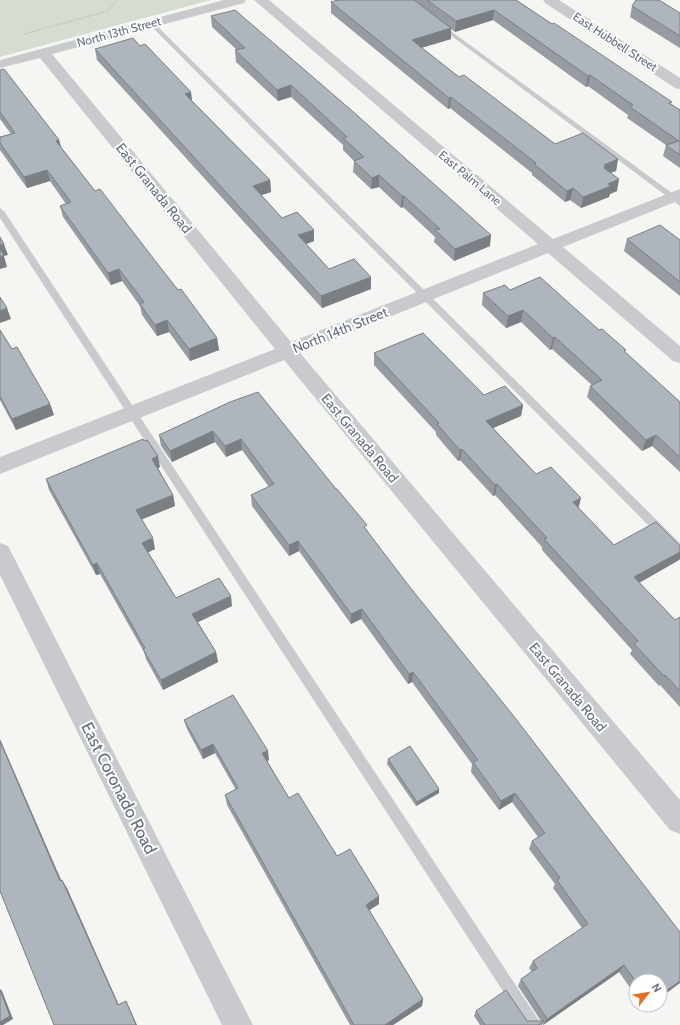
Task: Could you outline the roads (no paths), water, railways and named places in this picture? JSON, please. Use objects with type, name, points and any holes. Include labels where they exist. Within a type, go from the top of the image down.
[{"type":"street","name":"North 13th Street","points":[[0,64],[239,0]]},
{"type":"street","name":"East Palm Lane","points":[[261,0],[680,356]]},
{"type":"street","name":"East Hubbell Street","points":[[550,0],[680,85]]},
{"type":"street","name":"East Granada Road","points":[[43,52],[287,351],[680,821]]},
{"type":"street","name":"North 14th Street","points":[[0,466],[550,246],[677,198]]},
{"type":"street","name":"East Coronado Road","points":[[0,552],[238,1025]]},
{"type":"lane","points":[[431,19],[677,198]]},
{"type":"lane","points":[[151,23],[680,550]]},
{"type":"lane","points":[[0,211],[534,1025]]}]
